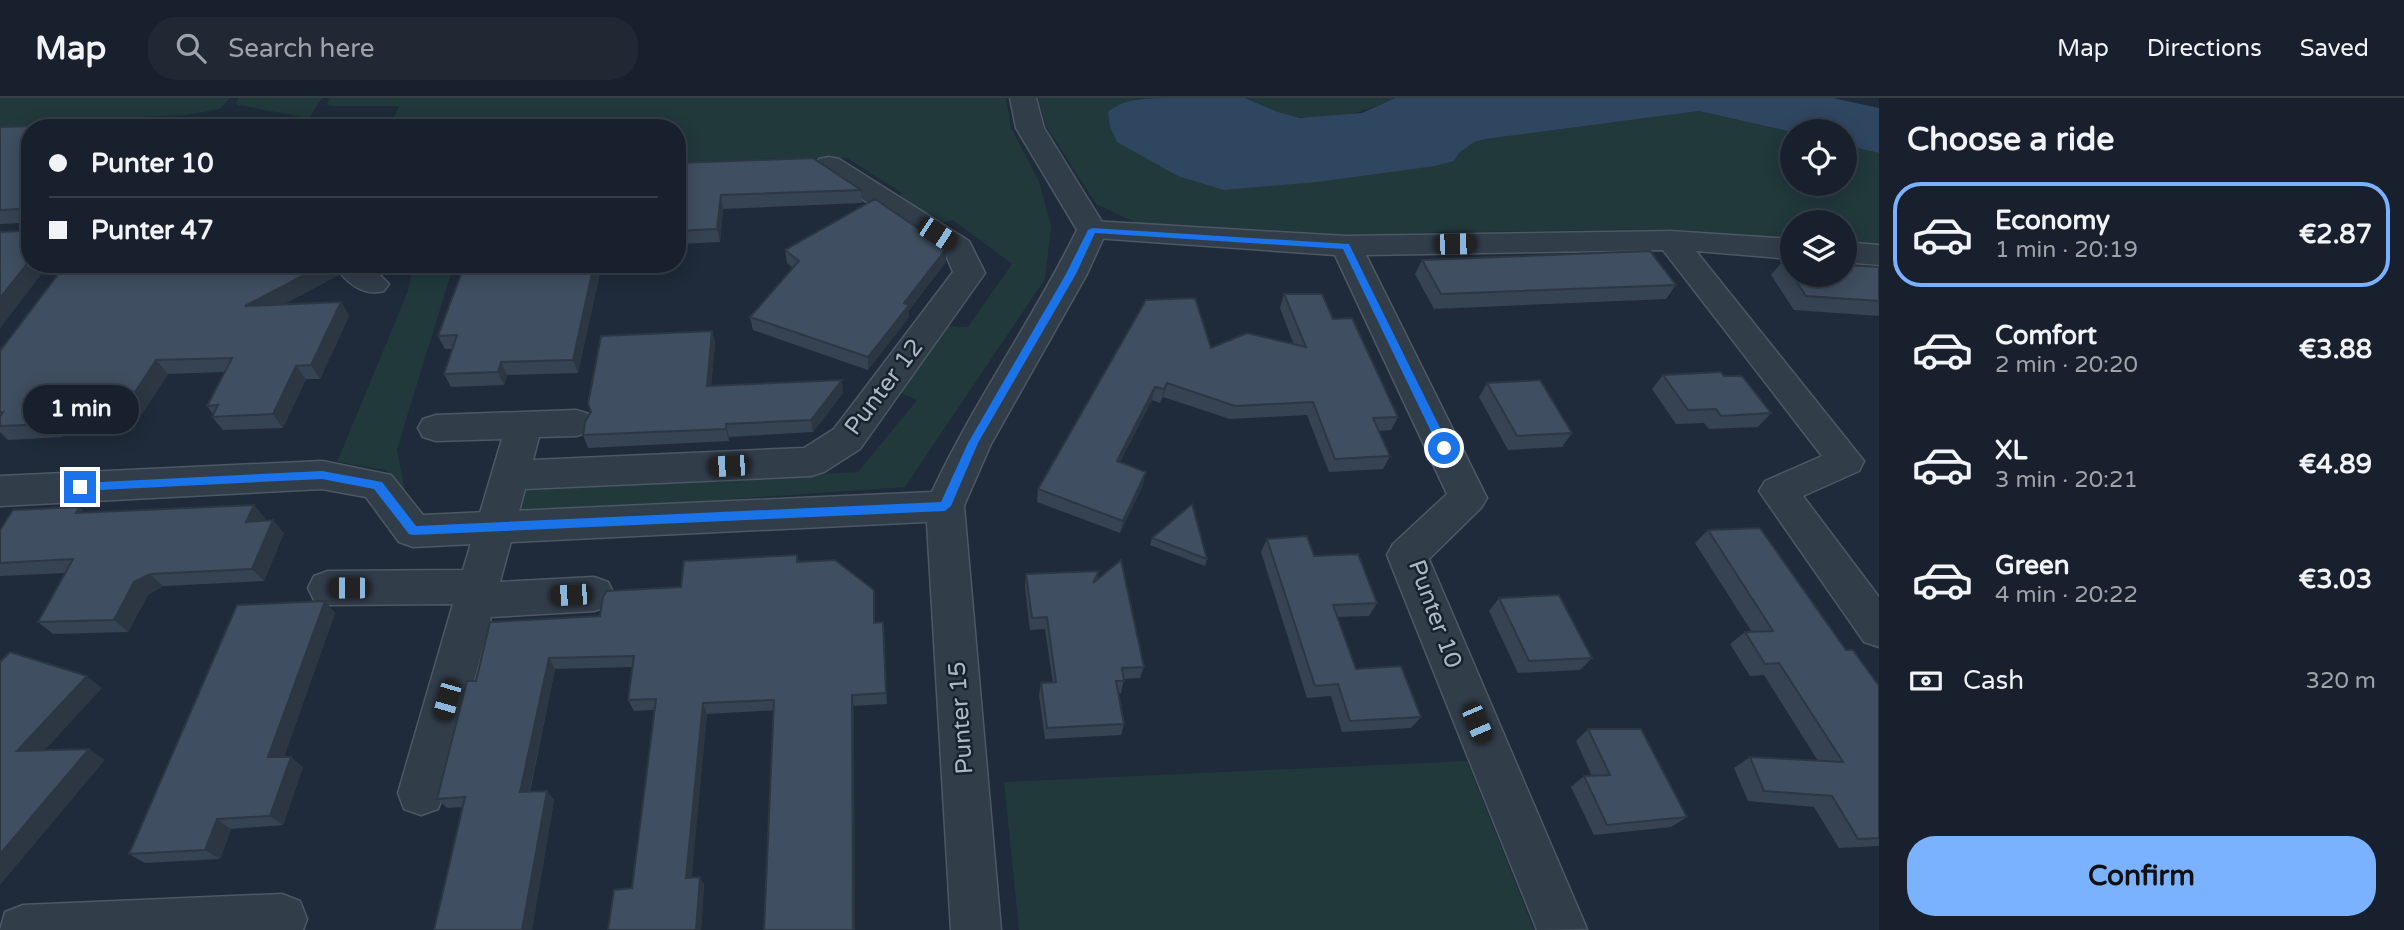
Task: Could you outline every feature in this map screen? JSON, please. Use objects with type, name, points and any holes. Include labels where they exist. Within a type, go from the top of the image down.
[{"type":"street","points":[[1023,98],[1030,128],[1092,230]]},
{"type":"street","name":"Punter 12","points":[[511,475],[811,462],[847,439],[969,273],[958,248],[829,165]]},
{"type":"street","points":[[1092,230],[1346,246],[1671,240],[1780,248]]},
{"type":"street","points":[[0,491],[322,475],[378,485],[414,531],[945,506],[973,443],[1071,274],[1092,230]]},
{"type":"street","points":[[1671,240],[1846,461],[1778,491],[1879,629]]},
{"type":"street","name":"Punter 10","points":[[1346,246],[1468,498],[1407,555],[1562,929]]},
{"type":"street","points":[[1857,254],[1879,255]]},
{"type":"street","points":[[360,273],[373,284]]},
{"type":"street","points":[[436,428],[576,423]]},
{"type":"street","points":[[421,793],[524,425]]},
{"type":"street","name":"Punter 15","points":[[945,506],[976,930]]},
{"type":"street","points":[[328,588],[478,594],[594,594]]},
{"type":"street","points":[[0,924],[21,930],[282,919]]},
{"type":"green space","points":[[0,98],[230,98],[220,109],[186,115],[136,119],[21,119],[21,134],[0,148]]},
{"type":"green space","points":[[239,98],[322,98],[309,118],[238,105],[236,102]]},
{"type":"green space","points":[[329,98],[1006,98],[1011,128],[1039,181],[1051,226],[1045,279],[905,487],[518,514],[524,490],[858,472],[917,400],[895,390],[942,326],[968,327],[1012,264],[953,220],[929,226],[893,202],[902,193],[847,158],[763,158],[763,166],[686,167],[686,119],[393,119],[399,106],[327,105]]},
{"type":"green space","points":[[1038,98],[1163,98],[1133,99],[1459,153],[1474,142],[1485,139],[1699,111],[1780,129],[1780,196],[1857,196],[1857,148],[1879,153],[1879,245],[1857,243],[1857,210],[1780,210],[1780,237],[1668,229],[1406,233],[1385,239],[1280,230],[1143,226],[1096,204],[1046,126]]},
{"type":"green space","points":[[1245,98],[1395,98],[1353,113],[1310,118],[1281,113]]},
{"type":"green space","points":[[412,273],[451,273],[397,449],[406,497],[386,470],[337,462],[408,291]]},
{"type":"green space","points":[[1467,761],[1534,930],[1019,930],[1004,782]]},
{"type":"water","points":[[1245,98],[1300,118],[1362,113],[1395,98],[1833,98],[1879,108],[1879,153],[1857,148],[1857,119],[1780,119],[1780,129],[1699,111],[1485,139],[1474,142],[1459,153],[1454,161],[1435,166],[1317,182],[1224,190],[1178,176],[1117,142],[1110,127],[1108,112],[1114,107],[1141,99]]},
{"type":"building","points":[[21,126],[21,271],[0,298],[0,232],[20,231],[20,209],[0,210],[0,127]]},
{"type":"building","points":[[813,158],[861,190],[721,195],[717,229],[686,231],[686,163]]},
{"type":"building","points":[[875,199],[946,249],[904,303],[909,305],[868,357],[750,317],[799,261],[785,250]]},
{"type":"building","points":[[1650,251],[1676,285],[1441,294],[1422,260]]},
{"type":"building","points":[[1857,266],[1879,267],[1879,301],[1806,296],[1800,287],[1857,287]]},
{"type":"building","points":[[59,273],[308,273],[245,306],[341,302],[311,365],[296,366],[273,414],[212,417],[218,405],[207,406],[232,358],[156,360],[124,409],[58,411],[50,424],[0,426],[3,412],[0,413],[0,351]]},
{"type":"building","points":[[462,273],[592,273],[573,360],[501,362],[498,372],[444,374],[457,335],[438,336]]},
{"type":"building","points":[[1284,294],[1322,294],[1333,319],[1352,318],[1398,417],[1373,418],[1390,456],[1335,459],[1313,402],[1235,406],[1167,383],[1164,389],[1155,387],[1117,461],[1146,472],[1123,521],[1038,489],[1146,300],[1195,298],[1211,348],[1247,333],[1306,347]]},
{"type":"building","points":[[712,331],[707,386],[842,380],[811,420],[726,424],[726,429],[583,435],[585,422],[591,412],[588,404],[601,336]]},
{"type":"building","points":[[1721,372],[1724,376],[1742,376],[1771,413],[1721,416],[1716,409],[1688,410],[1663,375]]},
{"type":"building","points":[[1540,380],[1572,433],[1517,436],[1487,383]]},
{"type":"building","points":[[1192,504],[1207,559],[1152,538]]},
{"type":"building","points":[[254,505],[246,522],[273,520],[252,569],[150,574],[134,582],[114,620],[38,622],[73,559],[0,563],[0,530],[13,510],[79,507],[76,513]]},
{"type":"building","points":[[1760,528],[1846,650],[1853,650],[1879,686],[1879,838],[1858,839],[1832,796],[1764,791],[1750,757],[1843,762],[1779,663],[1765,664],[1745,632],[1773,631],[1708,530]]},
{"type":"building","points":[[1307,536],[1314,556],[1358,554],[1377,603],[1333,605],[1356,669],[1401,666],[1421,717],[1350,721],[1338,684],[1315,686],[1267,539]]},
{"type":"building","points":[[797,555],[797,562],[835,560],[874,590],[874,623],[883,622],[886,693],[852,695],[853,930],[764,930],[774,700],[703,703],[686,878],[700,877],[696,930],[608,930],[614,890],[632,888],[656,699],[628,700],[634,656],[549,658],[520,792],[547,791],[522,930],[434,930],[465,797],[437,799],[467,681],[476,681],[490,622],[600,616],[603,597],[607,591],[681,587],[684,561]]},
{"type":"building","points":[[1121,560],[1144,667],[1122,668],[1124,681],[1116,681],[1124,724],[1047,728],[1041,683],[1056,682],[1047,617],[1032,618],[1026,574],[1099,571],[1093,583]]},
{"type":"building","points":[[1559,595],[1592,658],[1529,661],[1499,598]]},
{"type":"building","points":[[325,601],[268,757],[291,757],[270,816],[217,819],[205,850],[129,854],[237,605]]},
{"type":"building","points":[[10,652],[87,676],[17,751],[89,749],[0,854],[0,662]]},
{"type":"building","points":[[1588,729],[1641,729],[1687,817],[1607,825],[1584,776],[1610,775]]},
{"type":"route","points":[[80,487],[322,475],[378,485],[414,531],[945,506],[973,443],[1071,274],[1092,230],[1346,246],[1444,448]]}]
